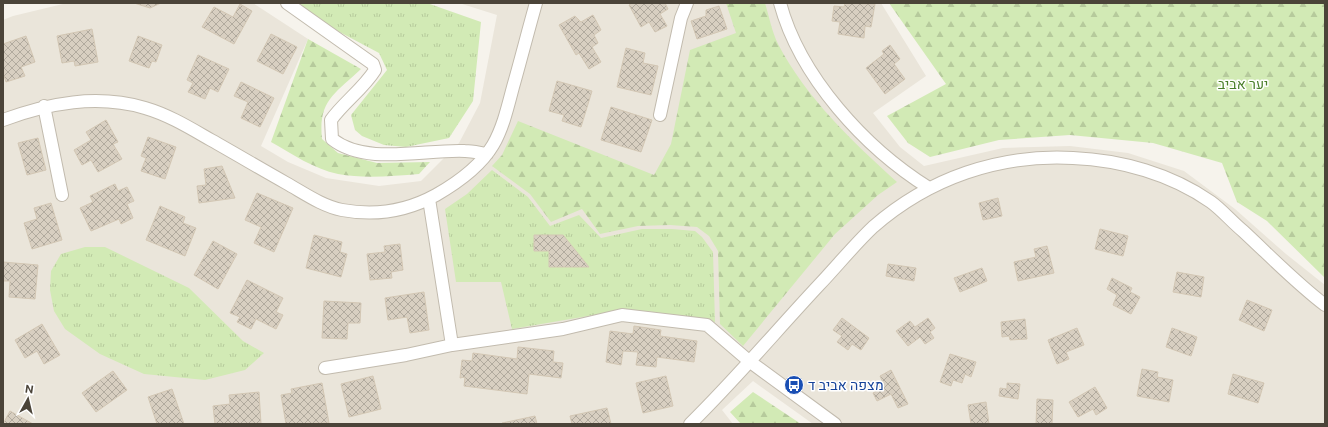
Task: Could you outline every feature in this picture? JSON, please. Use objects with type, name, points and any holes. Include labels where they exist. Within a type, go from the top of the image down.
[{"type":"street","points":[[287,3],[373,64],[375,70],[369,80],[349,97],[331,120],[332,139],[341,146],[378,155],[466,151],[487,154]]},
{"type":"street","points":[[3,120],[44,106],[74,102],[101,101],[124,103],[158,112],[193,129],[316,201],[340,210],[383,212],[408,207],[429,199],[464,176],[487,154],[494,144],[505,118],[536,3]]},
{"type":"street","points":[[660,115],[681,18],[687,3]]},
{"type":"street","points":[[780,3],[791,34],[817,81],[853,124],[899,168],[929,188]]},
{"type":"street","points":[[44,106],[62,195]]},
{"type":"street","points":[[690,424],[872,229],[892,212],[929,188],[964,172],[996,164],[1028,159],[1063,157],[1094,159],[1131,166],[1162,177],[1211,202],[1325,306]]},
{"type":"street","points":[[429,199],[452,345]]},
{"type":"street","points":[[325,368],[406,356],[452,345],[563,329],[622,315],[707,325],[749,361],[835,424]]},
{"type":"shaded area","points":[[67,3],[253,3],[308,39],[261,146],[288,162],[326,178],[379,186],[421,181],[459,143],[480,103],[497,15],[459,3],[881,3],[926,76],[873,113],[900,147],[924,166],[1003,148],[1070,146],[1128,153],[1184,171],[1235,209],[1286,254],[1325,285],[1325,424],[813,424],[753,381],[722,410],[733,424],[3,424],[3,20],[13,16]]},
{"type":"green space","points":[[285,3],[427,3],[481,22],[473,101],[449,138],[406,147],[384,145],[362,136],[355,130],[351,115],[387,70],[379,53]]},
{"type":"green space","points":[[726,3],[765,3],[778,44],[802,83],[847,135],[897,182],[878,195],[835,234],[743,346],[720,324],[718,251],[709,236],[697,227],[670,225],[638,226],[600,234],[582,209],[551,222],[530,194],[492,166],[502,155],[518,121],[654,175],[671,144],[690,50],[736,33]]},
{"type":"green space","name":"יער אביב","points":[[889,3],[1325,3],[1325,278],[1267,221],[1237,202],[1222,163],[1153,143],[1070,135],[999,140],[930,157],[908,143],[887,116],[946,84]]},
{"type":"green space","points":[[308,39],[361,69],[336,92],[326,106],[321,126],[322,139],[338,153],[377,163],[430,162],[419,174],[368,177],[338,174],[320,169],[271,142]]},
{"type":"green space","points":[[492,170],[528,197],[550,226],[579,215],[601,238],[642,229],[695,231],[702,237],[713,252],[715,322],[647,311],[594,315],[512,329],[501,282],[456,282],[445,209],[467,194]]},
{"type":"green space","points":[[85,247],[105,247],[189,288],[243,341],[264,353],[245,370],[205,380],[144,374],[100,354],[65,329],[54,311],[50,290],[51,271],[61,254]]},
{"type":"green space","points":[[753,392],[801,424],[741,424],[730,412]]},
{"type":"building","points":[[134,3],[161,3],[150,8]]},
{"type":"building","points":[[632,3],[665,3],[668,9],[660,14],[667,26],[655,32],[649,22],[641,27],[629,5]]},
{"type":"building","points":[[845,3],[875,4],[871,27],[865,26],[864,38],[838,34],[840,22],[832,21],[834,6],[844,7]]},
{"type":"building","points":[[240,4],[252,11],[234,44],[202,27],[214,7],[233,17]]},
{"type":"building","points":[[719,6],[727,29],[697,39],[691,21],[706,16],[706,10]]},
{"type":"building","points":[[593,15],[601,30],[594,35],[598,43],[592,47],[601,62],[589,69],[579,53],[576,55],[559,25],[575,16],[581,22]]},
{"type":"building","points":[[92,29],[98,62],[75,66],[74,61],[62,63],[57,36]]},
{"type":"building","points":[[271,34],[297,47],[283,74],[257,61]]},
{"type":"building","points":[[26,36],[35,62],[21,67],[25,76],[6,82],[3,73],[3,44]]},
{"type":"building","points":[[138,36],[162,45],[156,62],[152,61],[149,68],[129,61]]},
{"type":"building","points":[[890,45],[900,59],[894,64],[905,79],[885,94],[866,68],[884,54],[882,51]]},
{"type":"building","points":[[626,48],[645,53],[643,63],[658,66],[651,95],[617,87]]},
{"type":"building","points":[[198,55],[229,69],[218,92],[210,88],[205,99],[188,92],[193,83],[187,80]]},
{"type":"building","points":[[557,81],[592,91],[581,127],[562,121],[564,115],[549,111]]},
{"type":"building","points":[[241,82],[274,98],[260,127],[241,118],[248,102],[234,96]]},
{"type":"building","points":[[611,107],[652,120],[641,152],[601,140]]},
{"type":"building","points":[[106,120],[118,142],[113,144],[122,159],[98,172],[91,160],[82,165],[74,150],[91,140],[86,132]]},
{"type":"building","points":[[148,137],[176,147],[165,179],[141,171],[146,158],[141,156]]},
{"type":"building","points":[[38,138],[46,170],[27,175],[18,143]]},
{"type":"building","points":[[222,166],[235,198],[199,203],[197,186],[206,185],[204,169]]},
{"type":"building","points":[[115,184],[118,191],[127,187],[134,201],[127,204],[133,218],[121,224],[119,219],[91,231],[80,208],[93,202],[90,196]]},
{"type":"building","points":[[257,193],[293,208],[274,252],[254,243],[261,227],[245,220]]},
{"type":"building","points":[[998,198],[1002,216],[983,220],[979,203]]},
{"type":"building","points":[[51,203],[62,240],[32,249],[24,223],[37,219],[34,208]]},
{"type":"building","points":[[160,206],[185,217],[183,223],[196,228],[185,256],[146,240]]},
{"type":"building","points":[[1100,229],[1128,236],[1123,256],[1095,249]]},
{"type":"building","points":[[314,235],[342,242],[340,252],[347,254],[341,277],[306,268]]},
{"type":"building","points":[[534,235],[563,235],[589,267],[549,267],[549,251],[534,251]]},
{"type":"building","points":[[213,241],[237,254],[218,289],[194,275]]},
{"type":"building","points":[[400,244],[403,270],[391,272],[392,278],[370,280],[367,254],[385,252],[384,246]]},
{"type":"building","points":[[1047,246],[1054,273],[1018,281],[1014,262],[1036,257],[1034,249]]},
{"type":"building","points":[[3,262],[38,265],[35,299],[9,297],[10,281],[3,281]]},
{"type":"building","points":[[888,264],[916,268],[914,281],[886,276]]},
{"type":"building","points":[[982,268],[987,281],[960,292],[954,278]]},
{"type":"building","points":[[1177,272],[1204,277],[1201,297],[1173,292]]},
{"type":"building","points":[[1112,278],[1132,288],[1130,292],[1140,297],[1131,314],[1113,305],[1117,295],[1107,289]]},
{"type":"building","points":[[247,280],[283,298],[276,312],[283,315],[276,329],[256,319],[251,329],[237,322],[240,317],[230,313]]},
{"type":"building","points":[[424,292],[429,330],[410,333],[407,317],[388,320],[385,298]]},
{"type":"building","points":[[1247,300],[1272,310],[1264,331],[1239,320]]},
{"type":"building","points":[[324,301],[361,303],[360,323],[348,323],[347,339],[322,338]]},
{"type":"building","points":[[842,318],[869,338],[861,350],[852,344],[848,350],[837,342],[842,336],[833,330]]},
{"type":"building","points":[[928,318],[935,328],[930,332],[934,338],[925,344],[920,337],[908,346],[896,331],[910,321],[915,327]]},
{"type":"building","points":[[1025,319],[1027,339],[1010,340],[1009,336],[1002,337],[1001,322]]},
{"type":"building","points":[[42,324],[60,355],[44,364],[37,351],[25,358],[15,340]]},
{"type":"building","points":[[634,326],[661,330],[660,336],[697,341],[694,362],[657,357],[656,367],[636,365],[638,352],[623,351],[621,365],[606,362],[610,331],[633,334]]},
{"type":"building","points":[[1077,328],[1084,345],[1066,352],[1069,359],[1057,364],[1048,340]]},
{"type":"building","points":[[1172,328],[1197,337],[1191,356],[1166,347]]},
{"type":"building","points":[[518,347],[554,351],[553,362],[563,363],[561,378],[529,374],[527,394],[464,386],[465,377],[460,378],[462,360],[472,361],[473,353],[517,359]]},
{"type":"building","points":[[950,354],[976,362],[971,377],[965,374],[962,383],[953,380],[951,386],[940,382]]},
{"type":"building","points":[[1142,369],[1158,372],[1157,377],[1173,380],[1169,402],[1137,396]]},
{"type":"building","points":[[891,370],[908,404],[898,408],[891,394],[877,401],[873,393],[880,389],[878,385],[883,383],[880,376]]},
{"type":"building","points":[[113,371],[127,390],[96,412],[82,393]]},
{"type":"building","points":[[1233,374],[1264,383],[1258,403],[1228,394]]},
{"type":"building","points":[[373,376],[381,409],[349,417],[341,384]]},
{"type":"building","points":[[666,376],[673,406],[643,413],[636,383]]},
{"type":"building","points":[[322,383],[329,423],[286,424],[281,395],[292,393],[291,389]]},
{"type":"building","points":[[1007,383],[1020,384],[1018,399],[999,396],[1000,388],[1007,389]]},
{"type":"building","points":[[1095,387],[1107,408],[1096,415],[1093,409],[1078,417],[1069,402]]},
{"type":"building","points":[[172,389],[184,424],[157,424],[148,397]]},
{"type":"building","points":[[259,392],[261,424],[215,424],[213,406],[230,404],[229,395]]},
{"type":"building","points":[[1037,399],[1053,400],[1052,424],[1036,424]]},
{"type":"building","points":[[986,402],[989,424],[971,424],[968,405]]},
{"type":"building","points":[[607,408],[611,424],[572,424],[570,416]]},
{"type":"building","points":[[10,411],[33,424],[3,424]]},
{"type":"building","points":[[535,416],[537,424],[502,424],[502,423]]},
{"type":"place","name":"מצפה אביב ד","points":[[794,385]]}]
